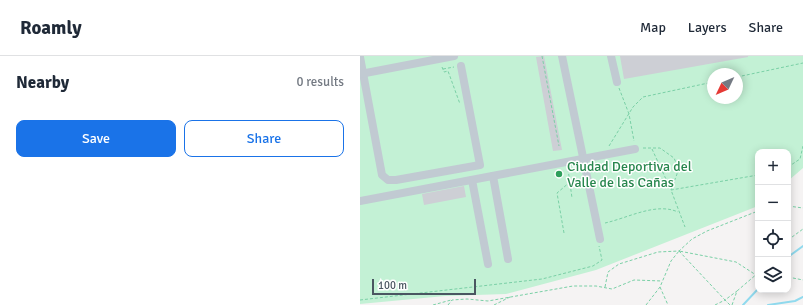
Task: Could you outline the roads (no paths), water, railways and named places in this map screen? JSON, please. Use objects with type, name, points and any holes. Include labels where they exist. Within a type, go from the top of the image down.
[{"type":"street","points":[[362,73],[454,56]]},
{"type":"street","points":[[562,56],[600,239]]},
{"type":"street","points":[[611,56],[617,82]]},
{"type":"street","points":[[360,57],[382,175],[388,180],[396,180],[480,165],[461,66]]},
{"type":"street","points":[[360,201],[635,149]]},
{"type":"street","points":[[493,176],[508,259]]},
{"type":"street","points":[[472,180],[488,264]]},
{"type":"waterway","points":[[791,255],[803,246]]},
{"type":"waterway","points":[[743,305],[755,292]]},
{"type":"waterway","points":[[768,305],[795,301],[803,297]]},
{"type":"place","name":"Ciudad Deportiva del Valle de las Cañas","points":[[559,174]]}]
